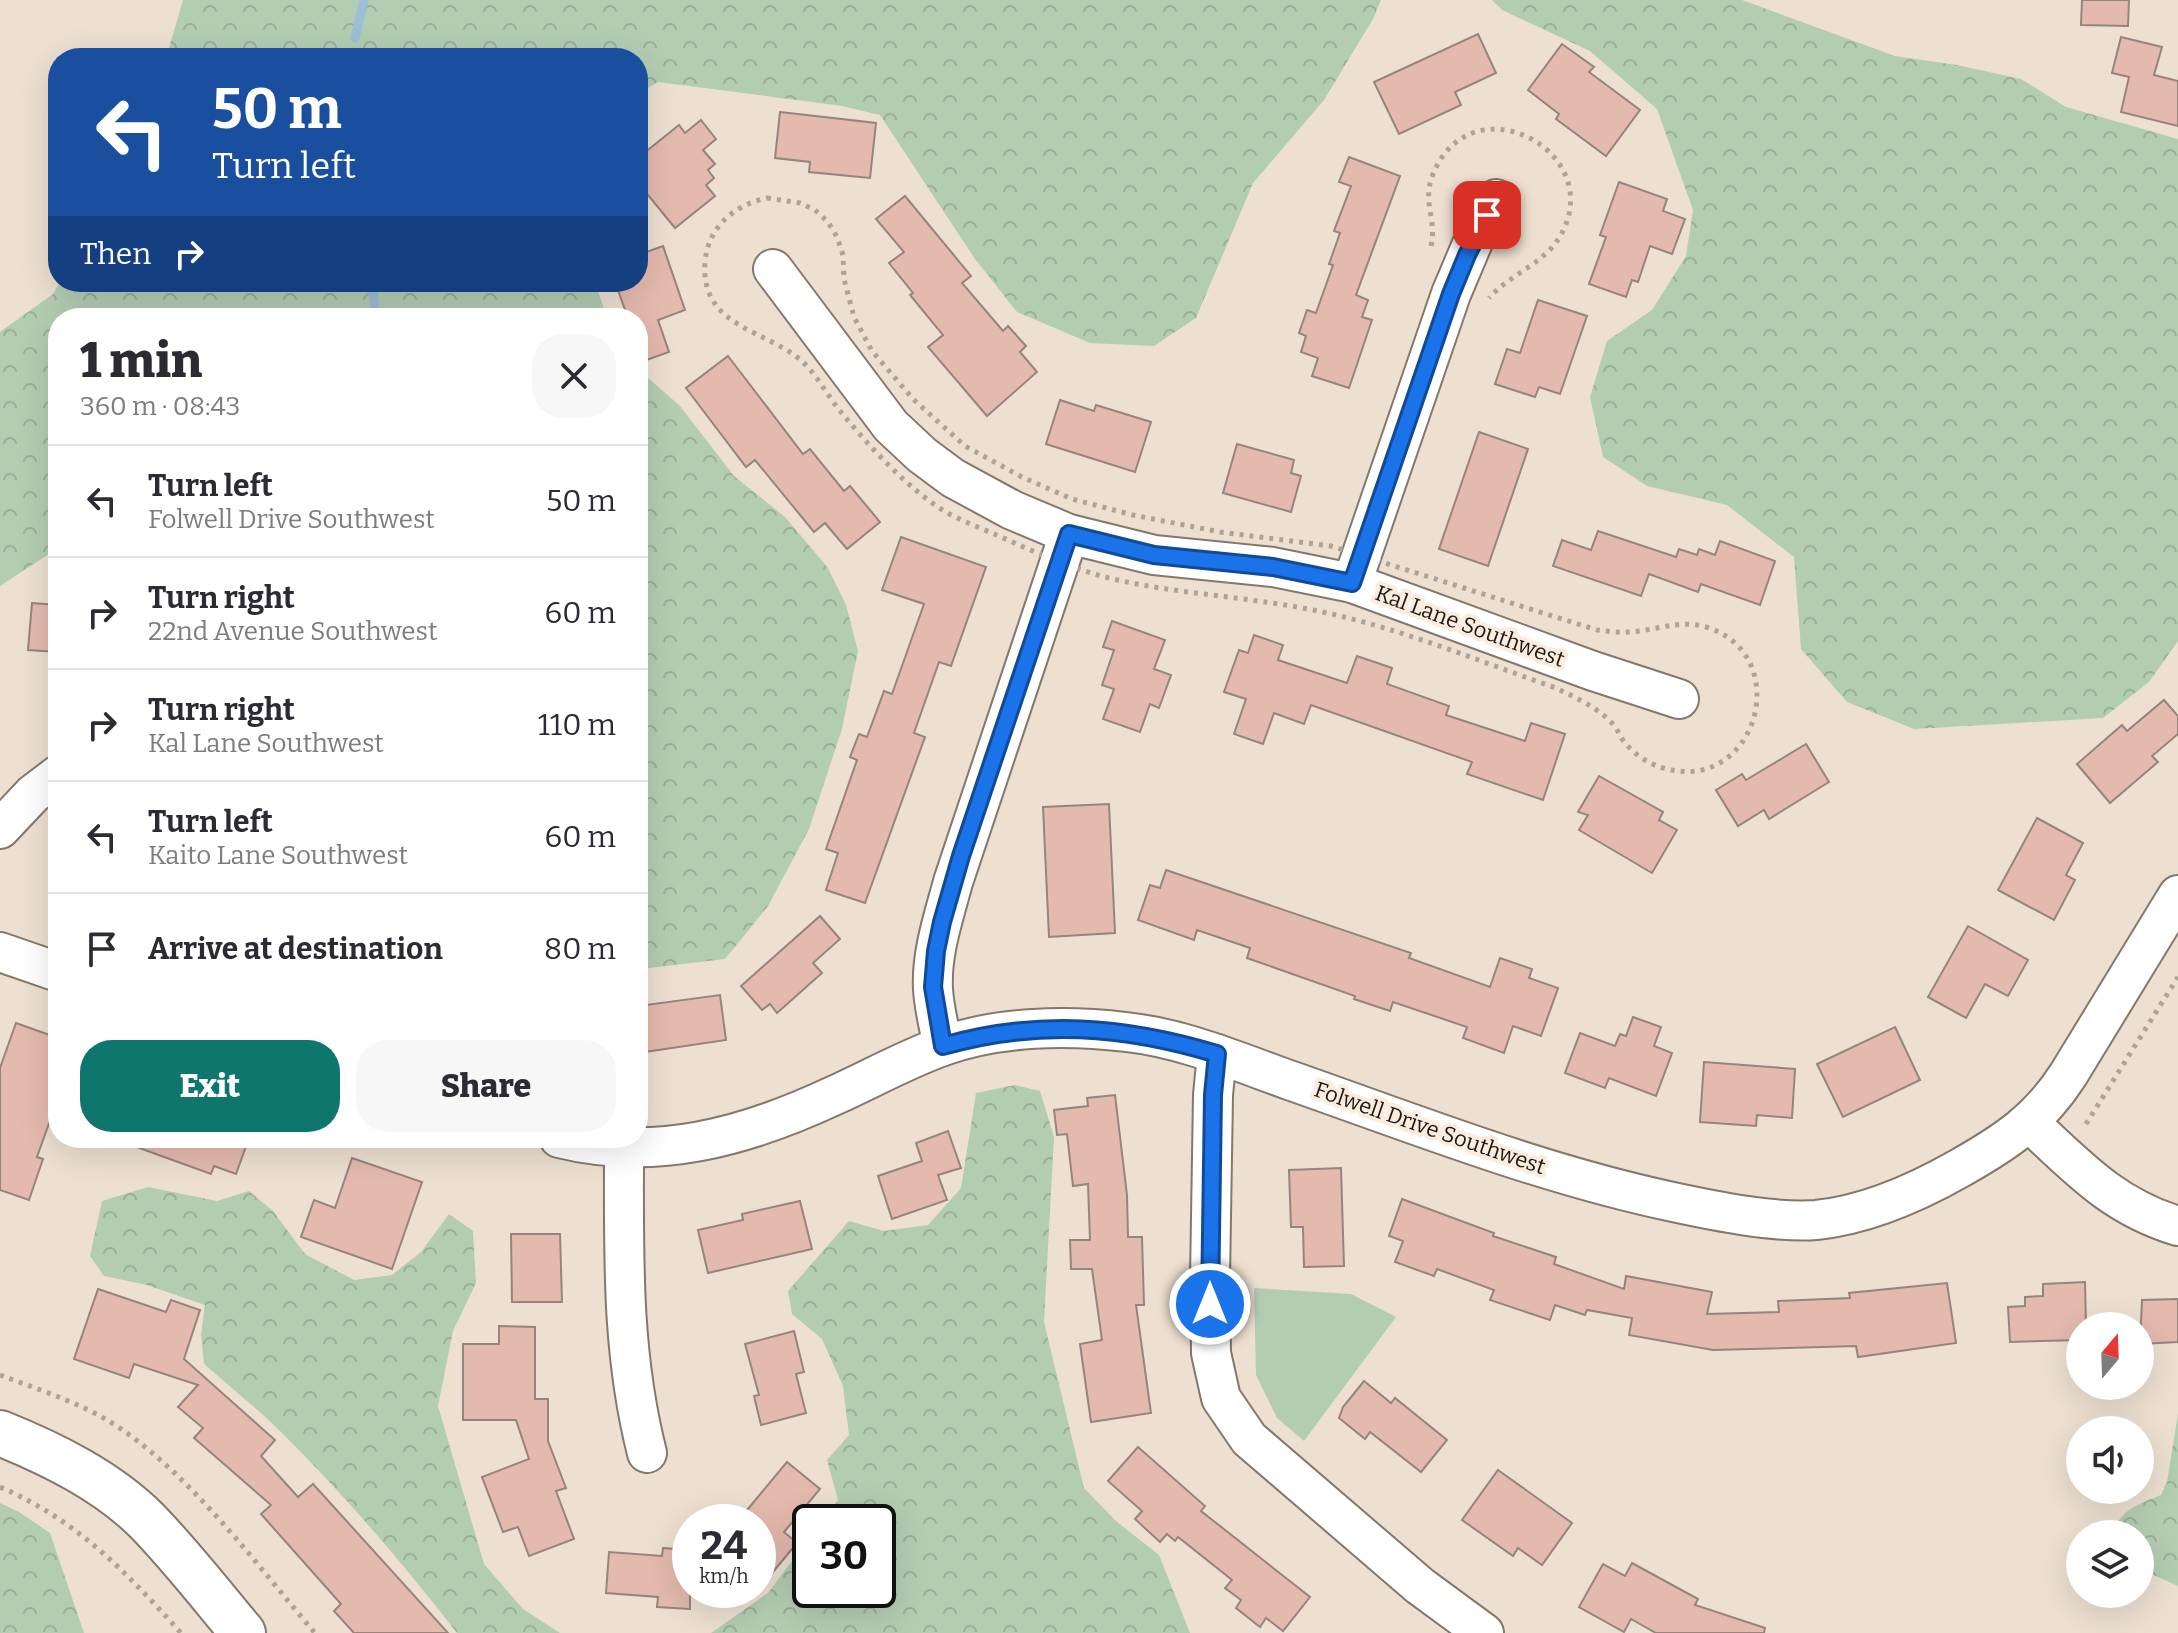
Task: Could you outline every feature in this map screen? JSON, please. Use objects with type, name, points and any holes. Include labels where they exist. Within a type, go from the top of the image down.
[{"type":"street","points":[[1352,583],[1451,294],[1472,242],[1496,199]]},
{"type":"street","name":"Kal Lane Southwest","points":[[773,269],[891,426],[922,455],[981,494],[1069,534],[1154,555],[1273,567],[1352,583],[1679,699]]},
{"type":"street","points":[[943,1046],[933,987],[942,922],[1069,534]]},
{"type":"street","points":[[0,829],[48,783]]},
{"type":"street","name":"Folwell Drive Southwest","points":[[618,1148],[662,1148],[758,1126],[800,1111],[943,1046],[976,1036],[1068,1029],[1126,1031],[1217,1054],[1451,1137],[1593,1183],[1707,1209],[1748,1215],[1811,1220],[1845,1216],[1937,1181],[1994,1149],[2030,1123],[2062,1085],[2178,895]]},
{"type":"street","points":[[0,952],[48,969]]},
{"type":"street","points":[[1217,1054],[1213,1095],[1210,1279],[1211,1353],[1221,1398],[1249,1439],[1420,1586],[1484,1633]]},
{"type":"street","points":[[2030,1123],[2095,1184],[2121,1203],[2148,1217],[2178,1226]]},
{"type":"street","points":[[624,1149],[626,1336],[632,1389],[647,1453]]},
{"type":"street","points":[[0,1433],[55,1457],[91,1478],[146,1520],[243,1633]]},
{"type":"path","points":[[1025,548],[946,512],[914,489],[841,412],[804,363],[779,344],[726,317],[709,290],[705,263],[708,247],[724,219],[751,202],[767,198],[800,203],[815,210],[828,222],[837,237],[854,317],[872,351],[913,399],[965,446],[988,459],[1072,499],[1133,515],[1220,532],[1331,546]]},
{"type":"path","points":[[2086,1124],[2178,977]]},
{"type":"path","points":[[0,1375],[111,1423],[155,1457],[213,1513],[315,1633]]},
{"type":"path","points":[[0,1487],[83,1533],[137,1584],[181,1633]]},
{"type":"green space","points":[[183,0],[1381,0],[1373,19],[1324,100],[1253,183],[1196,318],[1154,346],[1090,343],[1017,312],[975,259],[880,115],[842,106],[658,82],[648,88],[648,48],[169,48]]},
{"type":"green space","points":[[1492,0],[1742,0],[1895,56],[2021,79],[2066,107],[2178,139],[2178,641],[2149,682],[2103,718],[1914,729],[1847,702],[1801,649],[1794,557],[1727,505],[1647,486],[1603,457],[1590,397],[1607,341],[1652,310],[1686,256],[1693,210],[1657,109],[1590,51],[1502,10]]},
{"type":"green space","points":[[598,292],[604,308],[48,308],[48,555],[0,586],[0,332],[53,294]]},
{"type":"green space","points":[[648,378],[680,406],[734,476],[785,517],[828,568],[846,605],[858,651],[842,729],[809,829],[768,906],[725,959],[648,968]]},
{"type":"green space","points":[[1015,1085],[1040,1091],[1054,1137],[1044,1322],[1084,1488],[1116,1521],[1159,1555],[1190,1633],[711,1633],[747,1608],[776,1608],[776,1582],[792,1561],[792,1608],[896,1608],[896,1504],[835,1504],[838,1500],[827,1460],[849,1435],[843,1386],[822,1339],[792,1314],[788,1291],[849,1221],[884,1231],[928,1225],[961,1188],[976,1093]]},
{"type":"green space","points":[[148,1187],[217,1201],[249,1191],[273,1211],[305,1254],[354,1280],[392,1275],[421,1252],[449,1214],[473,1231],[476,1283],[453,1331],[438,1406],[484,1564],[523,1609],[560,1633],[457,1633],[325,1477],[269,1420],[204,1364],[201,1335],[205,1305],[147,1285],[104,1276],[90,1256],[102,1201]]},
{"type":"green space","points":[[1254,1288],[1351,1294],[1396,1317],[1304,1441],[1277,1418],[1256,1375]]},
{"type":"green space","points":[[2178,1414],[2178,1586],[2154,1575],[2154,1520],[2119,1520],[2137,1505],[2154,1504],[2154,1498],[2161,1495],[2167,1482]]},
{"type":"green space","points":[[0,1503],[50,1533],[84,1633],[0,1633]]},
{"type":"building","points":[[2082,0],[2129,0],[2128,26],[2081,25]]},
{"type":"building","points":[[1478,34],[1496,73],[1455,92],[1461,105],[1399,134],[1374,82]]},
{"type":"building","points":[[2121,37],[2162,47],[2154,75],[2178,81],[2178,126],[2121,112],[2129,77],[2112,73]]},
{"type":"building","points":[[1562,44],[1594,67],[1589,72],[1640,110],[1606,156],[1556,119],[1559,114],[1528,90]]},
{"type":"building","points":[[780,112],[876,123],[870,178],[809,172],[810,162],[775,158]]},
{"type":"building","points":[[701,120],[716,139],[703,150],[715,164],[708,170],[714,178],[706,185],[715,196],[675,228],[648,195],[648,150],[679,125],[685,133]]},
{"type":"building","points":[[1349,157],[1400,176],[1356,295],[1368,300],[1362,317],[1372,320],[1349,388],[1312,376],[1318,358],[1301,352],[1306,336],[1299,333],[1307,310],[1316,313],[1333,265],[1329,264],[1340,233],[1334,231],[1351,186],[1339,182]]},
{"type":"building","points":[[1619,182],[1667,199],[1663,211],[1685,219],[1672,254],[1650,246],[1638,282],[1632,280],[1626,297],[1589,284],[1606,237],[1600,235]]},
{"type":"building","points":[[905,196],[971,276],[962,283],[1003,331],[1008,326],[1026,346],[1020,352],[1037,372],[987,416],[928,347],[943,335],[910,295],[913,293],[889,263],[904,252],[876,219]]},
{"type":"building","points":[[663,246],[685,310],[658,320],[669,352],[648,359],[648,308],[624,308],[619,292],[648,292],[648,251]]},
{"type":"building","points":[[1538,300],[1587,316],[1560,394],[1539,387],[1535,397],[1495,384],[1507,349],[1520,353]]},
{"type":"building","points":[[728,356],[803,454],[810,449],[844,491],[850,486],[880,522],[847,549],[825,523],[814,532],[755,460],[746,467],[686,388]]},
{"type":"building","points":[[1060,400],[1094,411],[1096,405],[1151,422],[1135,472],[1046,444]]},
{"type":"building","points":[[1479,432],[1528,449],[1488,566],[1439,549]]},
{"type":"building","points":[[1237,444],[1294,460],[1291,473],[1301,476],[1291,512],[1223,493]]},
{"type":"building","points":[[1598,531],[1676,557],[1679,549],[1697,555],[1699,549],[1715,555],[1720,541],[1775,561],[1760,605],[1701,584],[1698,592],[1649,574],[1641,596],[1553,566],[1562,540],[1591,550]]},
{"type":"building","points":[[901,537],[986,567],[951,666],[939,662],[914,733],[925,737],[865,903],[826,890],[838,853],[826,849],[857,760],[850,757],[859,734],[867,737],[884,691],[892,694],[924,604],[882,590]]},
{"type":"building","points":[[32,603],[48,604],[48,651],[28,650]]},
{"type":"building","points":[[1112,621],[1165,640],[1154,669],[1171,675],[1159,708],[1150,704],[1140,732],[1103,719],[1114,689],[1102,685],[1114,650],[1103,647]]},
{"type":"building","points":[[1254,635],[1283,645],[1278,660],[1347,683],[1357,656],[1392,668],[1387,684],[1449,706],[1446,715],[1525,741],[1531,723],[1565,734],[1543,800],[1467,774],[1472,762],[1311,705],[1304,724],[1274,713],[1263,744],[1234,734],[1246,699],[1224,692],[1239,650],[1248,653]]},
{"type":"building","points":[[2164,700],[2178,716],[2178,734],[2152,756],[2158,762],[2110,803],[2077,764],[2122,725],[2127,731]]},
{"type":"building","points":[[1806,744],[1829,782],[1769,819],[1764,810],[1738,826],[1716,790],[1742,774],[1746,780]]},
{"type":"building","points":[[1599,776],[1663,812],[1659,820],[1677,830],[1652,873],[1579,830],[1588,815],[1578,812]]},
{"type":"building","points":[[1109,804],[1115,933],[1049,937],[1043,807]]},
{"type":"building","points":[[2037,818],[2083,843],[2066,875],[2075,880],[2054,920],[1998,890]]},
{"type":"building","points":[[1166,870],[1411,953],[1409,958],[1490,987],[1500,958],[1532,969],[1529,978],[1558,988],[1541,1036],[1513,1026],[1504,1053],[1463,1038],[1467,1027],[1393,1002],[1390,1011],[1247,958],[1250,948],[1197,930],[1194,940],[1138,920],[1150,885],[1160,888]]},
{"type":"building","points":[[820,916],[840,939],[813,963],[822,973],[777,1013],[770,1004],[762,1010],[741,986]]},
{"type":"building","points":[[1968,926],[2028,960],[2008,996],[1985,984],[1966,1018],[1928,997]]},
{"type":"building","points":[[720,995],[726,1040],[648,1052],[648,1005]]},
{"type":"building","points":[[1633,1017],[1661,1027],[1654,1046],[1672,1053],[1656,1096],[1609,1078],[1605,1088],[1565,1073],[1580,1033],[1615,1046],[1620,1034],[1626,1036]]},
{"type":"building","points":[[16,1023],[48,1034],[48,1126],[37,1157],[43,1159],[29,1200],[0,1190],[0,1068]]},
{"type":"building","points":[[1895,1027],[1920,1080],[1843,1117],[1817,1064]]},
{"type":"building","points":[[1704,1062],[1795,1069],[1792,1118],[1757,1115],[1756,1126],[1700,1122]]},
{"type":"building","points":[[1115,1095],[1127,1195],[1128,1237],[1142,1237],[1144,1305],[1136,1305],[1151,1413],[1091,1422],[1080,1344],[1102,1340],[1092,1269],[1071,1269],[1070,1240],[1090,1240],[1088,1184],[1073,1186],[1067,1134],[1057,1135],[1054,1110],[1088,1106],[1087,1098]]},
{"type":"building","points":[[948,1131],[961,1168],[938,1175],[947,1200],[892,1219],[878,1176],[922,1161],[916,1143]]},
{"type":"building","points":[[139,1148],[245,1148],[236,1174],[214,1166],[211,1174]]},
{"type":"building","points":[[352,1158],[422,1182],[392,1269],[301,1237],[314,1200],[335,1208]]},
{"type":"building","points":[[1341,1168],[1344,1266],[1304,1267],[1303,1227],[1291,1227],[1289,1170]]},
{"type":"building","points":[[1402,1199],[1494,1233],[1493,1236],[1556,1257],[1554,1264],[1624,1289],[1626,1276],[1712,1292],[1707,1314],[1779,1312],[1778,1301],[1850,1298],[1849,1293],[1947,1283],[1956,1343],[1858,1357],[1856,1346],[1713,1350],[1629,1335],[1632,1318],[1587,1310],[1585,1315],[1555,1305],[1550,1320],[1490,1300],[1494,1290],[1437,1269],[1434,1276],[1395,1262],[1403,1241],[1389,1236]]},
{"type":"building","points":[[800,1201],[812,1249],[708,1273],[698,1230],[743,1220],[742,1214]]},
{"type":"building","points":[[511,1234],[560,1234],[562,1302],[512,1302]]},
{"type":"building","points":[[2085,1282],[2086,1312],[2066,1312],[2066,1340],[2010,1342],[2008,1307],[2025,1306],[2025,1297],[2043,1296],[2043,1284]]},
{"type":"building","points":[[98,1289],[166,1312],[171,1300],[200,1310],[184,1359],[275,1440],[261,1456],[298,1497],[313,1484],[448,1633],[354,1633],[334,1611],[341,1604],[261,1514],[271,1505],[194,1438],[203,1428],[178,1407],[198,1385],[134,1364],[129,1378],[74,1359]]},
{"type":"building","points":[[2178,1299],[2178,1342],[2154,1343],[2154,1312],[2141,1312],[2142,1300]]},
{"type":"building","points":[[499,1326],[535,1327],[535,1399],[548,1399],[548,1441],[566,1488],[556,1491],[574,1539],[529,1556],[518,1527],[503,1532],[482,1477],[529,1459],[516,1420],[463,1420],[463,1344],[499,1344]]},
{"type":"building","points":[[794,1331],[804,1372],[796,1374],[806,1413],[761,1425],[754,1396],[759,1395],[745,1344]]},
{"type":"building","points":[[1364,1381],[1391,1403],[1395,1398],[1447,1440],[1421,1472],[1370,1432],[1365,1439],[1339,1418],[1343,1407]]},
{"type":"building","points":[[1138,1447],[1205,1506],[1201,1511],[1310,1597],[1283,1631],[1266,1618],[1260,1627],[1236,1608],[1241,1600],[1225,1588],[1232,1580],[1178,1537],[1175,1541],[1167,1534],[1160,1542],[1135,1519],[1142,1511],[1108,1481]]},
{"type":"building","points":[[787,1462],[820,1489],[807,1504],[792,1504],[792,1522],[784,1532],[792,1539],[792,1549],[776,1568],[776,1504],[752,1504]]},
{"type":"building","points":[[1498,1470],[1572,1523],[1542,1565],[1518,1548],[1513,1556],[1462,1520]]},
{"type":"building","points":[[663,1548],[672,1549],[672,1608],[657,1607],[658,1597],[606,1593],[609,1552],[662,1556]]},
{"type":"building","points":[[1632,1563],[1698,1599],[1695,1605],[1765,1628],[1764,1633],[1656,1633],[1631,1619],[1624,1632],[1579,1607],[1603,1564],[1625,1576]]},
{"type":"waterway","points":[[355,38],[364,0]]},
{"type":"waterway","points":[[373,292],[375,308]]},
{"type":"route","points":[[1210,1304],[1213,1095],[1217,1054],[1126,1031],[1068,1029],[976,1036],[943,1046],[933,987],[942,922],[961,856],[1069,534],[1154,555],[1273,567],[1352,583],[1451,294],[1487,215]]}]
